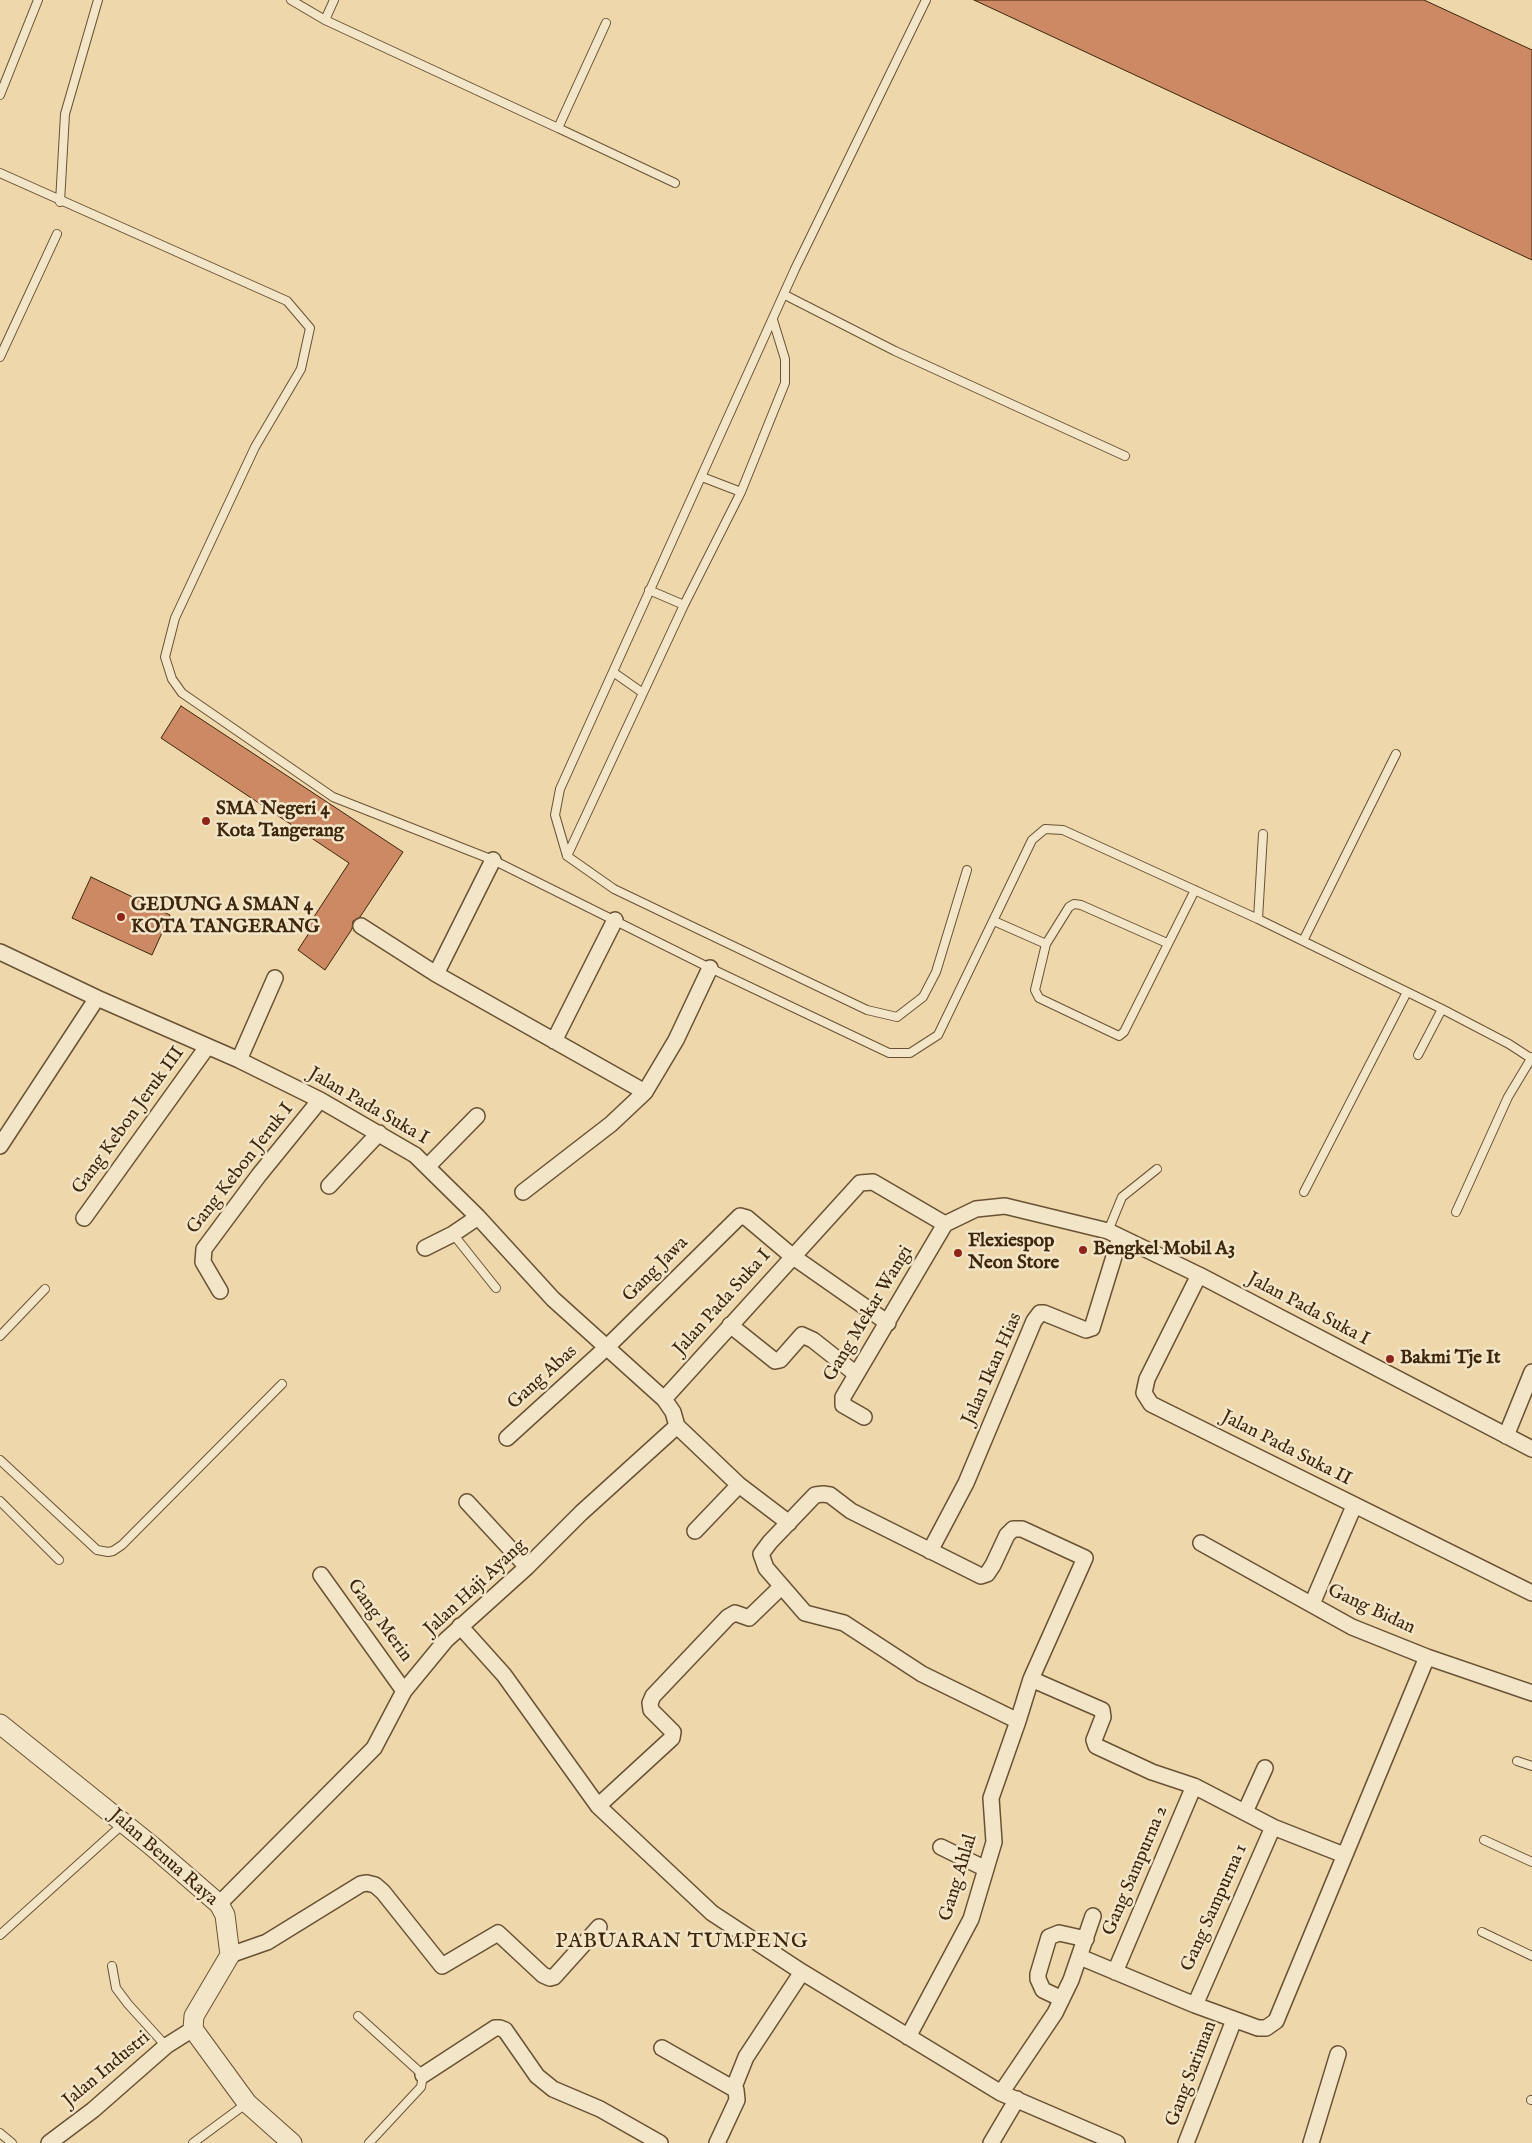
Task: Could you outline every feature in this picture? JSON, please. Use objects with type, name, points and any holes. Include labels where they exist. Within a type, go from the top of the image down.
[{"type":"street","points":[[436,974],[493,860]]},
{"type":"street","points":[[554,1041],[615,920]]},
{"type":"street","points":[[361,926],[436,974],[645,1092]]},
{"type":"street","name":"Jalan Pada Suka I","points":[[0,952],[97,998],[239,1060],[320,1100],[379,1133],[428,1166],[478,1217],[553,1299],[664,1400],[792,1256],[860,1183],[874,1182],[945,1224],[976,1208],[1005,1206],[1114,1234],[1199,1275],[1532,1449]]},
{"type":"street","points":[[523,1192],[611,1124],[645,1092],[676,1040],[710,968]]},
{"type":"street","points":[[239,1060],[275,978]]},
{"type":"street","points":[[0,1146],[97,998]]},
{"type":"street","name":"Gang Kebon Jeruk III","points":[[84,1218],[207,1047]]},
{"type":"street","name":"Gang Kebon Jeruk I","points":[[220,1291],[203,1262],[204,1248],[259,1175],[320,1100]]},
{"type":"street","points":[[428,1166],[477,1116]]},
{"type":"street","points":[[329,1186],[379,1133]]},
{"type":"street","name":"Gang Jawa","points":[[606,1348],[740,1216],[747,1218],[792,1256]]},
{"type":"street","points":[[425,1248],[453,1234],[478,1217]]},
{"type":"street","name":"Gang Mekar Wangi","points":[[864,1418],[843,1405],[842,1401],[945,1224]]},
{"type":"street","name":"Jalan Ikan Hias","points":[[930,1551],[966,1483],[1038,1315],[1044,1313],[1086,1330],[1092,1328],[1114,1234]]},
{"type":"street","points":[[792,1256],[888,1323]]},
{"type":"street","name":"Jalan Pada Suka II","points":[[1199,1275],[1147,1379],[1144,1393],[1150,1404],[1532,1593]]},
{"type":"street","points":[[730,1325],[775,1361],[780,1360],[802,1335],[813,1340],[856,1374]]},
{"type":"street","name":"Gang Abas","points":[[507,1438],[606,1348]]},
{"type":"street","points":[[1506,1436],[1532,1372]]},
{"type":"street","points":[[664,1400],[673,1412],[677,1426],[739,1485],[789,1523]]},
{"type":"street","name":"Jalan Haji Ayang","points":[[219,1904],[374,1748],[404,1691],[460,1626],[527,1567],[587,1508],[677,1426]]},
{"type":"street","points":[[695,1531],[739,1485]]},
{"type":"street","points":[[930,1551],[851,1511],[830,1495],[823,1494],[815,1496],[761,1554],[766,1568],[805,1613],[844,1623],[922,1674],[1018,1720]]},
{"type":"street","points":[[467,1502],[527,1567]]},
{"type":"street","points":[[1312,1604],[1354,1506]]},
{"type":"street","name":"Gang Ahlal","points":[[908,2037],[972,1918],[994,1842],[991,1798],[1031,1679],[1084,1558],[1022,1529],[1013,1529],[1007,1535],[993,1565],[987,1574],[981,1576],[930,1551]]},
{"type":"street","name":"Gang Bidan","points":[[1202,1542],[1352,1627],[1427,1657],[1532,1693]]},
{"type":"street","name":"Gang Merin","points":[[321,1575],[404,1691]]},
{"type":"street","points":[[598,1806],[672,1738],[673,1732],[651,1710],[650,1703],[654,1696],[728,1617],[735,1613],[749,1618],[781,1586]]},
{"type":"street","points":[[460,1626],[504,1675],[598,1806],[712,1913],[802,1972],[1001,2093],[1117,2143]]},
{"type":"street","points":[[1080,1957],[1195,2005],[1258,2028],[1266,2028],[1276,2021],[1427,1657]]},
{"type":"street","points":[[1031,1679],[1102,1710],[1103,1717],[1094,1740],[1096,1746],[1152,1772],[1194,1786],[1273,1827],[1344,1855]]},
{"type":"street","name":"Jalan Benua Raya","points":[[0,1724],[219,1904],[225,1916],[230,1955]]},
{"type":"street","points":[[1246,1812],[1264,1768]]},
{"type":"street","name":"Gang Sampurna 2","points":[[1115,1972],[1194,1786]]},
{"type":"street","name":"Gang Sampurna 1","points":[[1195,2005],[1273,1827]]},
{"type":"street","points":[[941,1847],[986,1869]]},
{"type":"street","points":[[292,2143],[247,2103],[193,2029],[194,2016],[230,1955],[267,1942],[360,1884],[367,1883],[375,1885],[382,1892],[442,1966],[498,1933],[543,1975],[550,1978],[554,1977],[599,1927]]},
{"type":"street","points":[[1001,2093],[1049,2023],[1062,1999],[1080,1957],[1093,1916]]},
{"type":"street","points":[[1062,1999],[1043,1990],[1038,1979],[1049,1937],[1059,1934],[1086,1939]]},
{"type":"street","points":[[734,2087],[746,2057],[802,1972]]},
{"type":"street","name":"Gang Sariman","points":[[1186,2143],[1234,2020]]},
{"type":"street","points":[[423,2075],[495,2028],[500,2028],[505,2030],[537,2076],[553,2089],[600,2109],[660,2143]]},
{"type":"street","name":"Jalan Industri","points":[[48,2143],[93,2110],[166,2046],[193,2029]]},
{"type":"street","points":[[662,2048],[734,2087],[737,2100],[717,2143]]},
{"type":"street","points":[[1311,2143],[1338,2054]]},
{"type":"street","points":[[991,2143],[1017,2099]]},
{"type":"lane","points":[[0,95],[38,0]]},
{"type":"lane","points":[[60,202],[65,114],[98,0]]},
{"type":"lane","points":[[291,0],[325,20],[675,183]]},
{"type":"lane","points":[[325,20],[334,0]]},
{"type":"lane","points":[[926,0],[773,320],[649,590],[614,672],[560,789],[555,815],[568,856],[614,888],[867,1010],[897,1017],[923,997],[936,972],[967,870]]},
{"type":"lane","points":[[558,128],[606,23]]},
{"type":"lane","points":[[0,173],[60,202],[287,301],[310,328],[301,369],[255,447],[175,618],[165,657],[172,679],[182,693],[333,797],[493,860],[710,968],[889,1053],[910,1054],[938,1035],[1032,840],[1045,829],[1063,830],[1258,919],[1442,1009],[1510,1044],[1532,1059],[1508,1098],[1456,1212]]},
{"type":"lane","points":[[0,357],[56,234]]},
{"type":"lane","points":[[785,295],[895,351],[1125,456]]},
{"type":"lane","points":[[568,856],[684,605],[741,492],[785,383],[785,359],[773,320]]},
{"type":"lane","points":[[702,477],[741,492]]},
{"type":"lane","points":[[649,590],[684,605]]},
{"type":"lane","points":[[614,672],[643,693]]},
{"type":"lane","points":[[1303,941],[1396,754]]},
{"type":"lane","points":[[1258,919],[1263,834]]},
{"type":"lane","points":[[1167,943],[1080,904],[1074,904],[1069,907],[1046,944],[1035,990],[1039,998],[1119,1036],[1124,1032],[1195,890]]},
{"type":"lane","points":[[994,921],[1046,944]]},
{"type":"lane","points":[[1304,1192],[1407,992]]},
{"type":"lane","points":[[1418,1056],[1442,1009]]},
{"type":"lane","points":[[1114,1234],[1126,1192],[1157,1169]]},
{"type":"lane","points":[[453,1234],[496,1288]]},
{"type":"lane","points":[[0,1336],[45,1289]]},
{"type":"lane","points":[[0,1460],[97,1550],[113,1551],[282,1384]]},
{"type":"lane","points":[[0,1501],[60,1560]]},
{"type":"lane","points":[[1517,1761],[1532,1766]]},
{"type":"lane","points":[[0,1935],[124,1824]]},
{"type":"lane","points":[[1484,1840],[1532,1862]]},
{"type":"lane","points":[[1482,1932],[1532,1956]]},
{"type":"lane","points":[[112,1966],[116,1988],[166,2046]]},
{"type":"lane","points":[[358,2016],[423,2075],[421,2088],[369,2143]]},
{"type":"lane","points":[[193,2143],[247,2103]]},
{"type":"lane","points":[[0,2133],[12,2143]]},
{"type":"building","points":[[974,0],[1424,0],[1532,50],[1532,260]]},
{"type":"building","points":[[181,706],[403,852],[360,917],[353,921],[352,929],[325,970],[298,950],[311,930],[308,926],[349,863],[161,738]]},
{"type":"building","name":"GEDUNG A SMAN 4 KOTA TANGERANG","points":[[91,877],[170,915],[152,955],[72,918]]},
{"type":"place","name":"SMA Negeri 4 Kota Tangerang","points":[[206,821]]},
{"type":"place","name":"GEDUNG A SMAN 4 KOTA TANGERANG","points":[[121,917]]},
{"type":"place","name":"Bengkel Mobil A3","points":[[1083,1250]]},
{"type":"place","name":"Flexiespop Neon Store","points":[[958,1253]]},
{"type":"place","name":"Bakmi Tje It","points":[[1390,1359]]},
{"type":"district","name":"PABUARAN TUMPENG","points":[[682,1943]]}]
